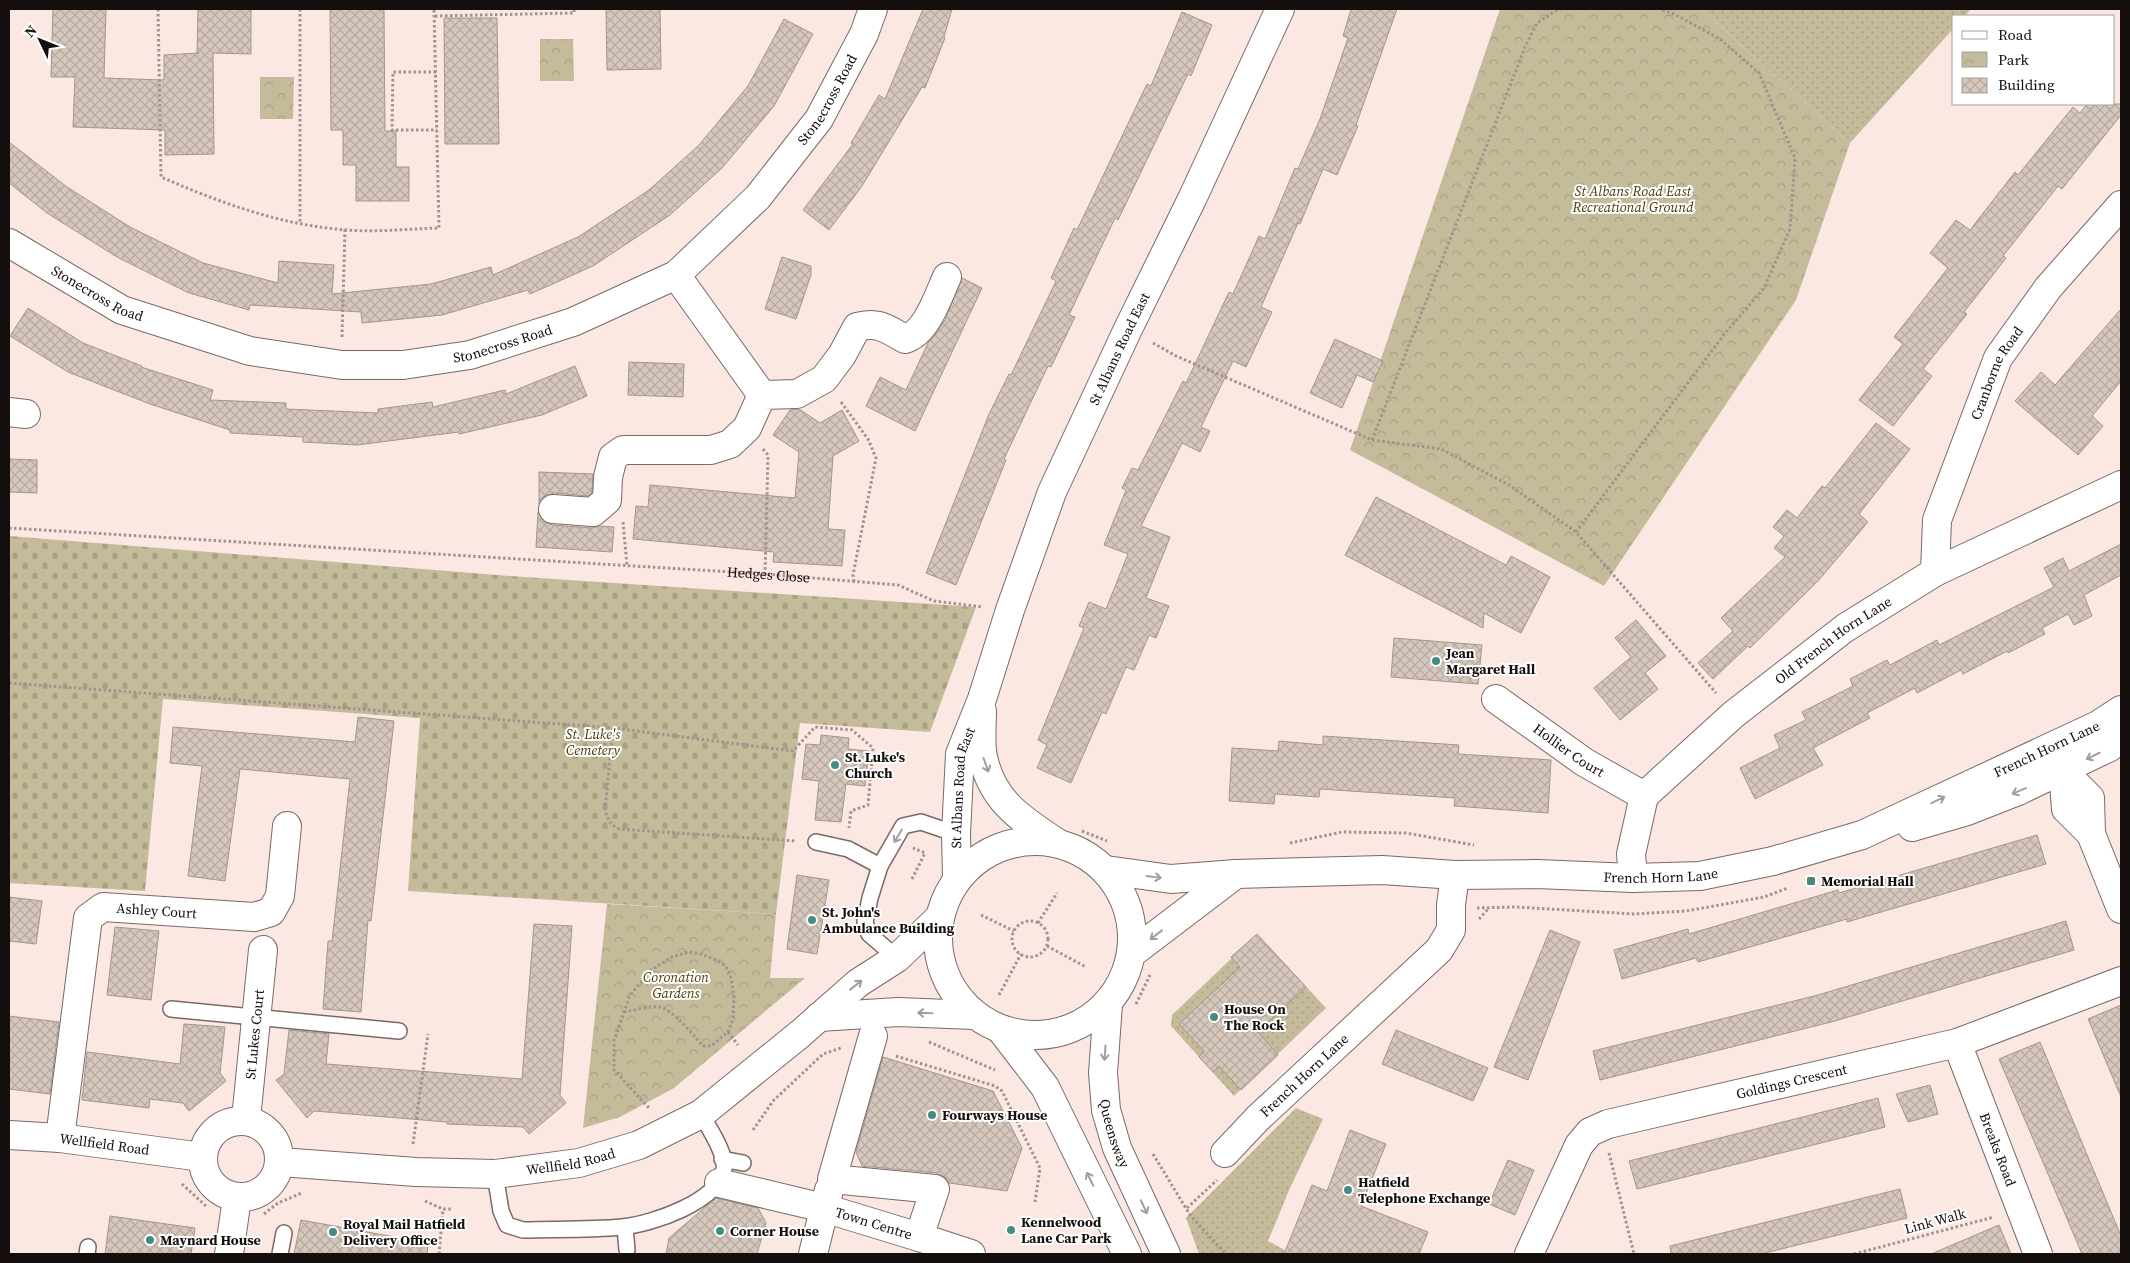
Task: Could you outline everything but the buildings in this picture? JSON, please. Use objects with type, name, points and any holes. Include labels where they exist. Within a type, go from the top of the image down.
[{"type":"street","name":"Stonecross Road","points":[[9,243],[122,310],[250,351],[342,365],[403,365],[470,355],[573,322],[676,275],[758,198],[819,119],[864,34],[873,9]]},
{"type":"street","name":"St Albans Road East","points":[[957,878],[956,834],[960,754],[982,700],[1010,610],[1052,492],[1128,329],[1192,199],[1280,9]]},
{"type":"street","name":"Cranborne Road","points":[[1935,572],[1937,520],[1998,358],[2048,288],[2121,205]]},
{"type":"street","points":[[676,275],[762,395]]},
{"type":"street","points":[[762,395],[797,394],[824,379],[842,355],[857,327],[869,324],[880,325],[905,338],[913,337],[923,327],[947,277]]},
{"type":"street","points":[[553,509],[593,512],[607,500],[608,477],[613,457],[623,450],[712,450],[730,444],[747,428],[762,395]]},
{"type":"street","name":"Old French Horn Lane","points":[[1644,796],[1734,714],[1845,628],[1935,572],[2121,484]]},
{"type":"street","name":"Hollier Court","points":[[1496,699],[1584,762],[1644,796]]},
{"type":"street","name":"St Albans Road East","points":[[982,700],[982,756],[996,793],[1022,820],[1056,842]]},
{"type":"street","name":"French Horn Lane","points":[[2058,759],[2098,725],[2121,710]]},
{"type":"street","name":"French Horn Lane","points":[[1106,870],[1170,879],[1236,874],[1382,870],[1455,875],[1537,874],[1633,878],[1700,876],[1773,861],[1862,835],[2058,759],[2110,747],[2121,738]]},
{"type":"street","points":[[2058,759],[2090,798],[2091,834],[2121,909]]},
{"type":"street","points":[[1633,878],[1631,854],[1644,796]]},
{"type":"street","name":"Ashley Court","points":[[60,1138],[88,918],[103,907],[254,917],[271,912],[280,896],[287,826]]},
{"type":"street","points":[[1142,962],[1128,904],[1106,870],[1087,855],[1056,842],[1038,840],[1004,845],[983,855],[957,878],[939,918],[937,947],[946,980],[974,1015],[1002,1031],[1022,1036],[1056,1034],[1081,1025],[1108,1004],[1142,962],[1236,874]]},
{"type":"street","name":"French Horn Lane","points":[[1224,1153],[1258,1118],[1439,950],[1451,930],[1451,905],[1455,875]]},
{"type":"street","name":"Wellfield Road","points":[[280,1162],[416,1172],[495,1174],[588,1160],[639,1145],[701,1114],[858,983],[898,958],[939,918]]},
{"type":"street","name":"St Lukes Court","points":[[246,1119],[258,1017],[263,950]]},
{"type":"street","name":"Goldings Crescent","points":[[1590,1132],[1608,1124],[1957,1043],[2121,981]]},
{"type":"street","name":"Queensway","points":[[1108,1004],[1103,1073],[1106,1110],[1117,1148],[1166,1254]]},
{"type":"street","points":[[819,1017],[898,1012],[974,1015]]},
{"type":"street","points":[[1002,1031],[1045,1087],[1127,1254]]},
{"type":"street","name":"Town Centre","points":[[813,1254],[824,1208],[871,1042]]},
{"type":"street","name":"Breaks Road","points":[[1957,1043],[2038,1254]]},
{"type":"street","points":[[246,1119],[264,1126],[279,1146],[280,1162],[274,1181],[258,1195],[237,1198],[218,1191],[206,1177],[202,1157],[209,1136],[229,1121],[246,1119]]},
{"type":"street","points":[[1529,1254],[1579,1145],[1590,1132]]},
{"type":"street","name":"Wellfield Road","points":[[9,1135],[60,1138],[202,1157]]},
{"type":"street","name":"Town Centre","points":[[721,1171],[824,1208],[919,1237],[934,1189],[832,1179]]},
{"type":"street","points":[[229,1254],[237,1198]]},
{"type":"street","points":[[919,1237],[970,1254]]},
{"type":"lane","points":[[898,958],[869,934],[865,922],[880,866],[903,826],[921,822],[956,834]]},
{"type":"lane","points":[[816,842],[848,849],[880,866]]},
{"type":"lane","points":[[171,1009],[399,1031]]},
{"type":"lane","points":[[701,1114],[719,1147],[721,1171]]},
{"type":"lane","points":[[495,1174],[501,1210],[507,1225],[523,1230],[624,1227],[675,1212],[700,1201],[721,1171],[743,1163]]},
{"type":"lane","points":[[624,1227],[627,1250]]},
{"type":"lane","points":[[280,1254],[284,1233]]},
{"type":"path","points":[[158,9],[161,176],[253,212],[300,223],[344,229],[439,228],[434,9]]},
{"type":"path","points":[[300,9],[300,223]]},
{"type":"path","points":[[434,16],[574,13],[574,9]]},
{"type":"path","points":[[1372,440],[1525,47],[1537,23],[1558,9]]},
{"type":"path","points":[[1576,532],[1726,332],[1764,288],[1790,229],[1794,158],[1759,74],[1720,39],[1674,14],[1660,9]]},
{"type":"path","points":[[436,72],[393,72],[392,130],[437,130]]},
{"type":"path","points":[[342,365],[344,229]]},
{"type":"path","points":[[1128,329],[1176,356],[1372,440],[1441,449],[1509,485],[1576,532],[1734,714]]},
{"type":"path","points":[[824,379],[868,439],[876,458],[853,575],[854,582]]},
{"type":"path","points":[[747,428],[768,455],[765,574]]},
{"type":"path","points":[[607,500],[623,519],[627,566]]},
{"type":"path","name":"Hedges Close","points":[[9,528],[765,574],[898,585],[934,601],[1010,610]]},
{"type":"path","points":[[9,683],[613,728],[792,751],[815,727],[852,730],[873,748],[868,805],[851,811],[848,849]]},
{"type":"path","points":[[613,728],[605,810],[612,826],[619,829],[816,842]]},
{"type":"path","points":[[1080,830],[1088,834]]},
{"type":"path","points":[[1038,923],[1057,893]]},
{"type":"path","points":[[1488,909],[1516,907],[1533,910]]},
{"type":"path","points":[[981,915],[1014,931]]},
{"type":"path","points":[[1032,921],[1038,923],[1046,930],[1048,941],[1043,951],[1032,956],[1021,954],[1014,946],[1012,936],[1014,931],[1022,923],[1032,921]]},
{"type":"path","points":[[1046,946],[1086,968]]},
{"type":"path","points":[[624,1012],[660,1007],[672,1014],[703,1046],[711,1046],[728,1032],[733,1019],[734,998],[731,978],[726,966],[702,954],[688,952],[672,957],[651,970],[630,995],[624,1012],[614,1041],[614,1070],[649,1108]]},
{"type":"path","points":[[1000,994],[1021,954]]},
{"type":"path","points":[[1134,1012],[1139,994],[1142,962]]},
{"type":"path","points":[[728,1032],[738,1045]]},
{"type":"path","points":[[413,1147],[428,1034]]},
{"type":"path","points":[[753,1130],[773,1101],[823,1054],[871,1042],[995,1086],[1002,1091],[1040,1168],[1035,1202]]},
{"type":"path","points":[[960,1056],[998,1071]]},
{"type":"path","points":[[1590,1132],[1610,1155],[1634,1254]]},
{"type":"path","points":[[1152,1152],[1187,1208],[1226,1254]]},
{"type":"path","points":[[439,1254],[443,1209],[451,1209]]},
{"type":"path","name":"Link Walk","points":[[1856,1254],[2020,1210]]},
{"type":"green space","name":"St Albans Road East Recreational Ground","points":[[1500,9],[1701,9],[1850,143],[1796,300],[1604,586],[1350,450]]},
{"type":"green space","points":[[1701,9],[1971,9],[1966,15],[1952,15],[1952,30],[1850,143]]},
{"type":"green space","points":[[540,39],[573,39],[574,81],[540,81]]},
{"type":"green space","points":[[260,77],[294,77],[293,119],[260,119]]},
{"type":"green space","name":"St. Luke's Cemetery","points":[[9,536],[524,577],[976,607],[930,732],[800,723],[776,914],[408,891],[420,718],[163,699],[145,891],[9,883]]},
{"type":"green space","name":"Coronation Gardens","points":[[607,904],[776,914],[770,978],[805,978],[674,1088],[620,1117],[583,1128]]},
{"type":"green space","points":[[1257,934],[1326,1008],[1234,1096],[1171,1026],[1172,1015]]},
{"type":"green space","points":[[1296,1108],[1323,1119],[1290,1188],[1268,1241],[1292,1254],[1199,1254],[1186,1218]]},
{"type":"place","name":"Jean Margaret Hall","points":[[1436,661]]},
{"type":"place","name":"St. Luke's Church","points":[[835,765]]},
{"type":"place","name":"Memorial Hall","points":[[1811,881]]},
{"type":"place","name":"St. John's Ambulance Building","points":[[812,920]]},
{"type":"place","name":"House On The Rock","points":[[1214,1017]]},
{"type":"place","name":"Fourways House","points":[[932,1115]]},
{"type":"place","name":"Hatfield Telephone Exchange","points":[[1348,1190]]},
{"type":"place","name":"Kennelwood Lane Car Park","points":[[1011,1230]]},
{"type":"place","name":"Corner House","points":[[720,1231]]},
{"type":"place","name":"Royal Mail Hatfield Delivery Office","points":[[333,1232]]},
{"type":"place","name":"Maynard House","points":[[150,1240]]}]
